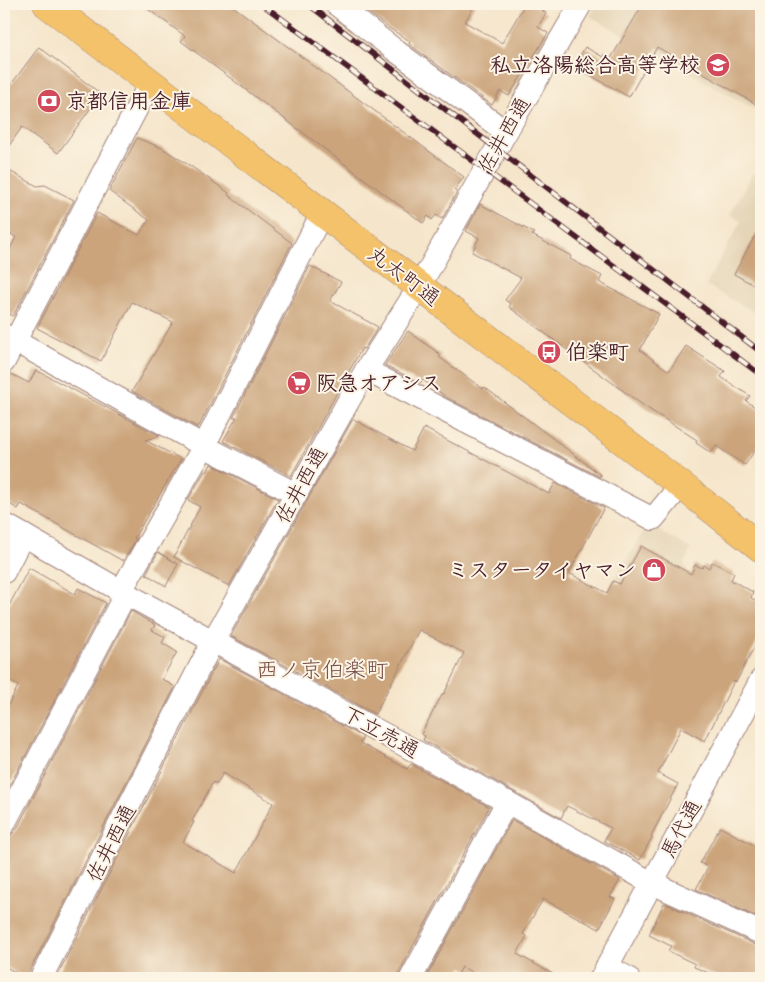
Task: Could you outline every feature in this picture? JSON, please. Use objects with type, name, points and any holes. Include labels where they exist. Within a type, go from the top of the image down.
[{"type":"main road","name":"丸太町通","points":[[47,4],[681,484],[761,548]]},
{"type":"street","points":[[336,4],[506,132]]},
{"type":"street","name":"佐井西通","points":[[41,978],[214,641],[366,370],[419,287],[581,4]]},
{"type":"street","points":[[4,362],[9,339],[150,83]]},
{"type":"street","points":[[4,824],[123,592],[204,446],[322,213]]},
{"type":"street","points":[[9,339],[296,494]]},
{"type":"street","points":[[366,370],[654,519],[681,484]]},
{"type":"street","name":"下立売通","points":[[4,524],[123,592],[652,883],[761,933]]},
{"type":"street","points":[[4,572],[23,535]]},
{"type":"street","name":"馬代通","points":[[605,973],[761,680]]},
{"type":"street","points":[[411,978],[507,802]]},
{"type":"street","points":[[605,973],[628,978]]},
{"type":"shaded area","name":"私立洛陽総合高等学校","points":[[597,4],[761,4],[761,113],[590,16]]},
{"type":"shaded area","points":[[753,173],[761,178],[761,316],[706,285],[741,221],[730,215]]},
{"type":"shaded area","name":"ミスタータイヤマン","points":[[649,525],[691,549],[684,563],[689,576],[669,609],[614,579]]},
{"type":"building","points":[[141,4],[230,4],[464,177],[454,190],[457,192],[442,219],[436,215],[432,220],[428,216],[423,223],[181,41],[185,36]]},
{"type":"building","points":[[357,4],[475,4],[465,22],[502,43],[525,4],[532,4],[546,13],[538,27],[548,33],[509,96],[500,91],[492,105],[409,44],[410,41]]},
{"type":"building","name":"私立洛陽総合高等学校","points":[[643,4],[761,4],[761,107],[657,47],[629,97],[574,66],[585,47],[603,57],[604,54],[611,58]]},
{"type":"building","points":[[39,47],[101,94],[58,153],[22,127],[4,153],[4,94]]},
{"type":"building","points":[[137,138],[162,148],[192,167],[229,193],[228,195],[292,243],[197,427],[132,391],[173,322],[132,302],[101,361],[37,328],[97,213],[139,235],[149,220],[109,191]]},
{"type":"building","points":[[4,168],[37,186],[45,185],[74,200],[13,316],[4,311],[4,261],[16,237],[4,231]]},
{"type":"building","points":[[480,204],[534,233],[532,235],[571,256],[570,259],[602,276],[599,282],[659,314],[640,350],[669,371],[686,346],[725,371],[721,377],[750,396],[746,401],[761,411],[761,441],[745,465],[716,446],[711,453],[696,443],[697,440],[644,406],[509,307],[511,304],[505,300],[521,278],[472,252],[479,238],[466,231]]},
{"type":"building","points":[[761,225],[761,289],[734,274]]},
{"type":"building","name":"阪急オアシス","points":[[310,266],[341,282],[330,301],[378,327],[364,349],[362,348],[291,476],[223,441],[237,417],[233,418]]},
{"type":"building","points":[[408,331],[441,355],[439,357],[483,389],[484,387],[601,475],[600,477],[446,397],[423,380],[420,383],[385,365]]},
{"type":"building","points":[[36,370],[160,436],[145,440],[181,459],[134,538],[136,539],[123,561],[21,504],[18,509],[4,501],[4,387],[11,374],[29,383]]},
{"type":"building","points":[[353,419],[412,451],[424,428],[549,494],[555,483],[604,508],[569,573],[607,593],[613,581],[620,584],[641,546],[691,574],[695,565],[702,568],[704,565],[709,568],[712,562],[734,573],[731,580],[753,592],[751,598],[761,603],[761,634],[736,682],[734,681],[705,741],[681,728],[658,773],[678,784],[640,860],[604,841],[611,828],[567,806],[561,818],[423,740],[425,736],[421,734],[444,694],[464,653],[419,630],[375,714],[231,636]]},
{"type":"building","points":[[211,464],[278,499],[229,586],[174,557],[200,507],[188,500]]},
{"type":"building","points":[[158,552],[178,564],[166,586],[146,574]]},
{"type":"building","points":[[29,568],[75,594],[78,588],[106,603],[4,796],[4,714],[18,686],[4,678],[4,615]]},
{"type":"building","points":[[131,611],[155,625],[152,630],[165,637],[162,643],[177,652],[162,679],[175,687],[29,972],[28,978],[26,978],[4,966],[4,837],[11,835],[16,830]]},
{"type":"building","points":[[219,659],[363,737],[360,743],[407,769],[411,764],[489,807],[399,972],[398,978],[56,978]],"holes":[[[223,773],[273,803],[236,873],[183,842],[213,782],[217,784]]]},
{"type":"building","points":[[512,820],[620,880],[610,897],[615,899],[599,929],[543,899],[523,934],[527,936],[517,954],[560,978],[483,978],[462,967],[456,978],[426,978]]},
{"type":"building","points":[[720,827],[761,849],[761,919],[696,889],[708,867],[700,863]]},
{"type":"building","points":[[664,903],[761,946],[761,978],[721,978],[694,967],[695,964],[668,951],[671,946],[649,935]]},
{"type":"railway","points":[[262,4],[761,375]]},
{"type":"railway","points":[[308,4],[761,352]]},
{"type":"place","name":"私立洛陽総合高等学校","points":[[718,65]]},
{"type":"place","name":"京都信用金庫","points":[[49,101]]},
{"type":"place","name":"伯楽町","points":[[549,352]]},
{"type":"place","name":"阪急オアシス","points":[[299,383]]},
{"type":"place","name":"ミスタータイヤマン","points":[[654,570]]},
{"type":"district","name":"西ノ京伯楽町","points":[[322,669]]}]
